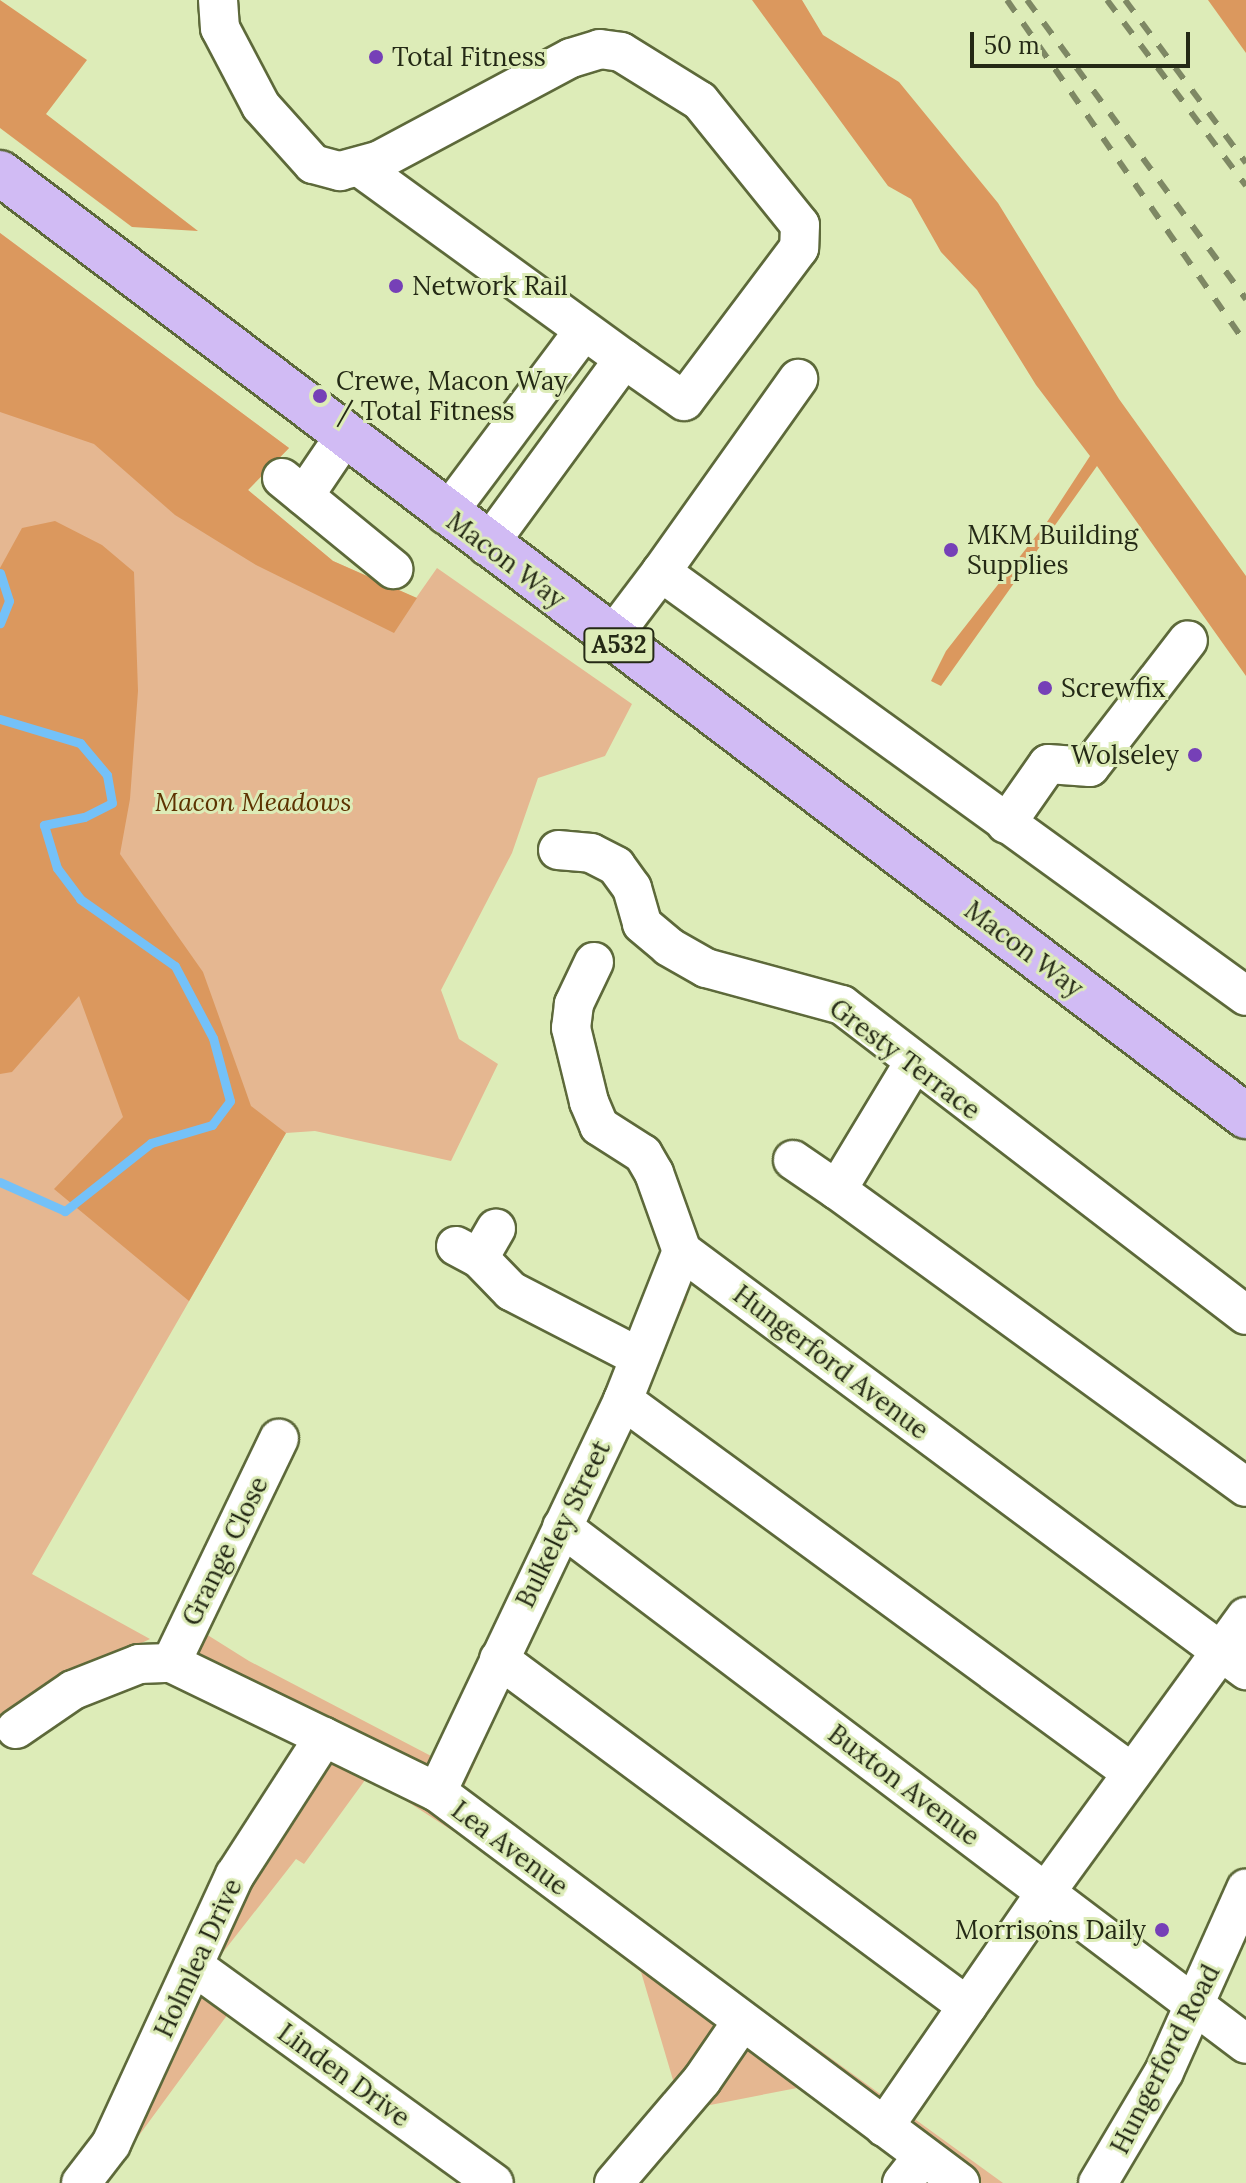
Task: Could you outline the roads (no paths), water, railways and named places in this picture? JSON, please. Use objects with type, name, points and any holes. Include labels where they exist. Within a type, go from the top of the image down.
[{"type":"main road","name":"Macon Way","points":[[0,173],[487,546],[1245,1111]]},
{"type":"street","points":[[218,0],[220,28],[275,125],[313,164],[340,171],[361,168],[571,58],[600,49],[621,52],[682,86],[709,112],[800,225],[799,248],[684,401],[583,332],[361,168]]},
{"type":"street","points":[[446,515],[583,332]]},
{"type":"street","points":[[487,546],[624,359]]},
{"type":"street","points":[[611,638],[798,379]]},
{"type":"street","points":[[344,437],[293,487],[393,569]]},
{"type":"street","points":[[661,572],[1246,996]]},
{"type":"street","points":[[1006,824],[1048,764],[1090,767],[1188,640]]},
{"type":"street","name":"Gresty Terrace","points":[[558,850],[591,853],[616,866],[632,888],[642,924],[669,947],[747,983],[806,991],[842,1005],[913,1064],[1246,1315]]},
{"type":"street","points":[[594,962],[574,1004],[571,1028],[589,1102],[599,1126],[649,1163],[682,1251]]},
{"type":"street","points":[[837,1190],[913,1064]]},
{"type":"street","points":[[793,1160],[1246,1487]]},
{"type":"street","points":[[477,1244],[511,1291],[637,1356]]},
{"type":"street","name":"Bulkeley Street","points":[[437,1792],[623,1400],[637,1356],[682,1251]]},
{"type":"street","name":"Hungerford Avenue","points":[[682,1251],[1234,1660]]},
{"type":"street","points":[[623,1400],[1132,1773]]},
{"type":"street","name":"Grange Close","points":[[171,1663],[279,1439]]},
{"type":"street","name":"Buxton Avenue","points":[[562,1527],[1246,2044]]},
{"type":"street","points":[[884,2127],[1132,1773],[1234,1660],[1246,1617]]},
{"type":"street","points":[[499,1659],[967,2006]]},
{"type":"street","points":[[16,1729],[73,1690],[139,1664],[171,1663]]},
{"type":"street","name":"Lea Avenue","points":[[171,1663],[437,1792],[741,2023],[884,2127],[912,2169],[960,2183]]},
{"type":"street","name":"Holmlea Drive","points":[[81,2183],[111,2144],[235,1875],[324,1737]]},
{"type":"street","name":"Hungerford Road","points":[[1098,2183],[1164,2072],[1246,1889]]},
{"type":"street","name":"Linden Drive","points":[[194,1966],[494,2183]]},
{"type":"street","points":[[614,2183],[702,2080],[741,2023]]},
{"type":"waterway","points":[[0,573],[9,601],[0,623]]},
{"type":"waterway","points":[[0,719],[80,743],[107,775],[112,803],[84,817],[44,825],[57,868],[80,899],[175,966],[213,1038],[230,1101],[212,1125],[151,1143],[65,1211],[0,1182]]},
{"type":"railway","points":[[1007,0],[1246,344]]},
{"type":"railway","points":[[1027,0],[1246,299]]},
{"type":"railway","points":[[1107,0],[1246,186]]},
{"type":"railway","points":[[1125,0],[1246,163]]},
{"type":"place","name":"Total Fitness","points":[[376,57]]},
{"type":"place","name":"Network Rail","points":[[396,286]]},
{"type":"place","name":"Crewe, Macon Way / Total Fitness","points":[[320,396]]},
{"type":"place","name":"MKM Building Supplies","points":[[951,550]]},
{"type":"place","name":"Screwfix","points":[[1045,688]]},
{"type":"place","name":"Wolseley","points":[[1195,755]]},
{"type":"place","name":"Morrisons Daily","points":[[1162,1930]]},
{"type":"park label","name":"Macon Meadows","points":[[253,802]]}]
